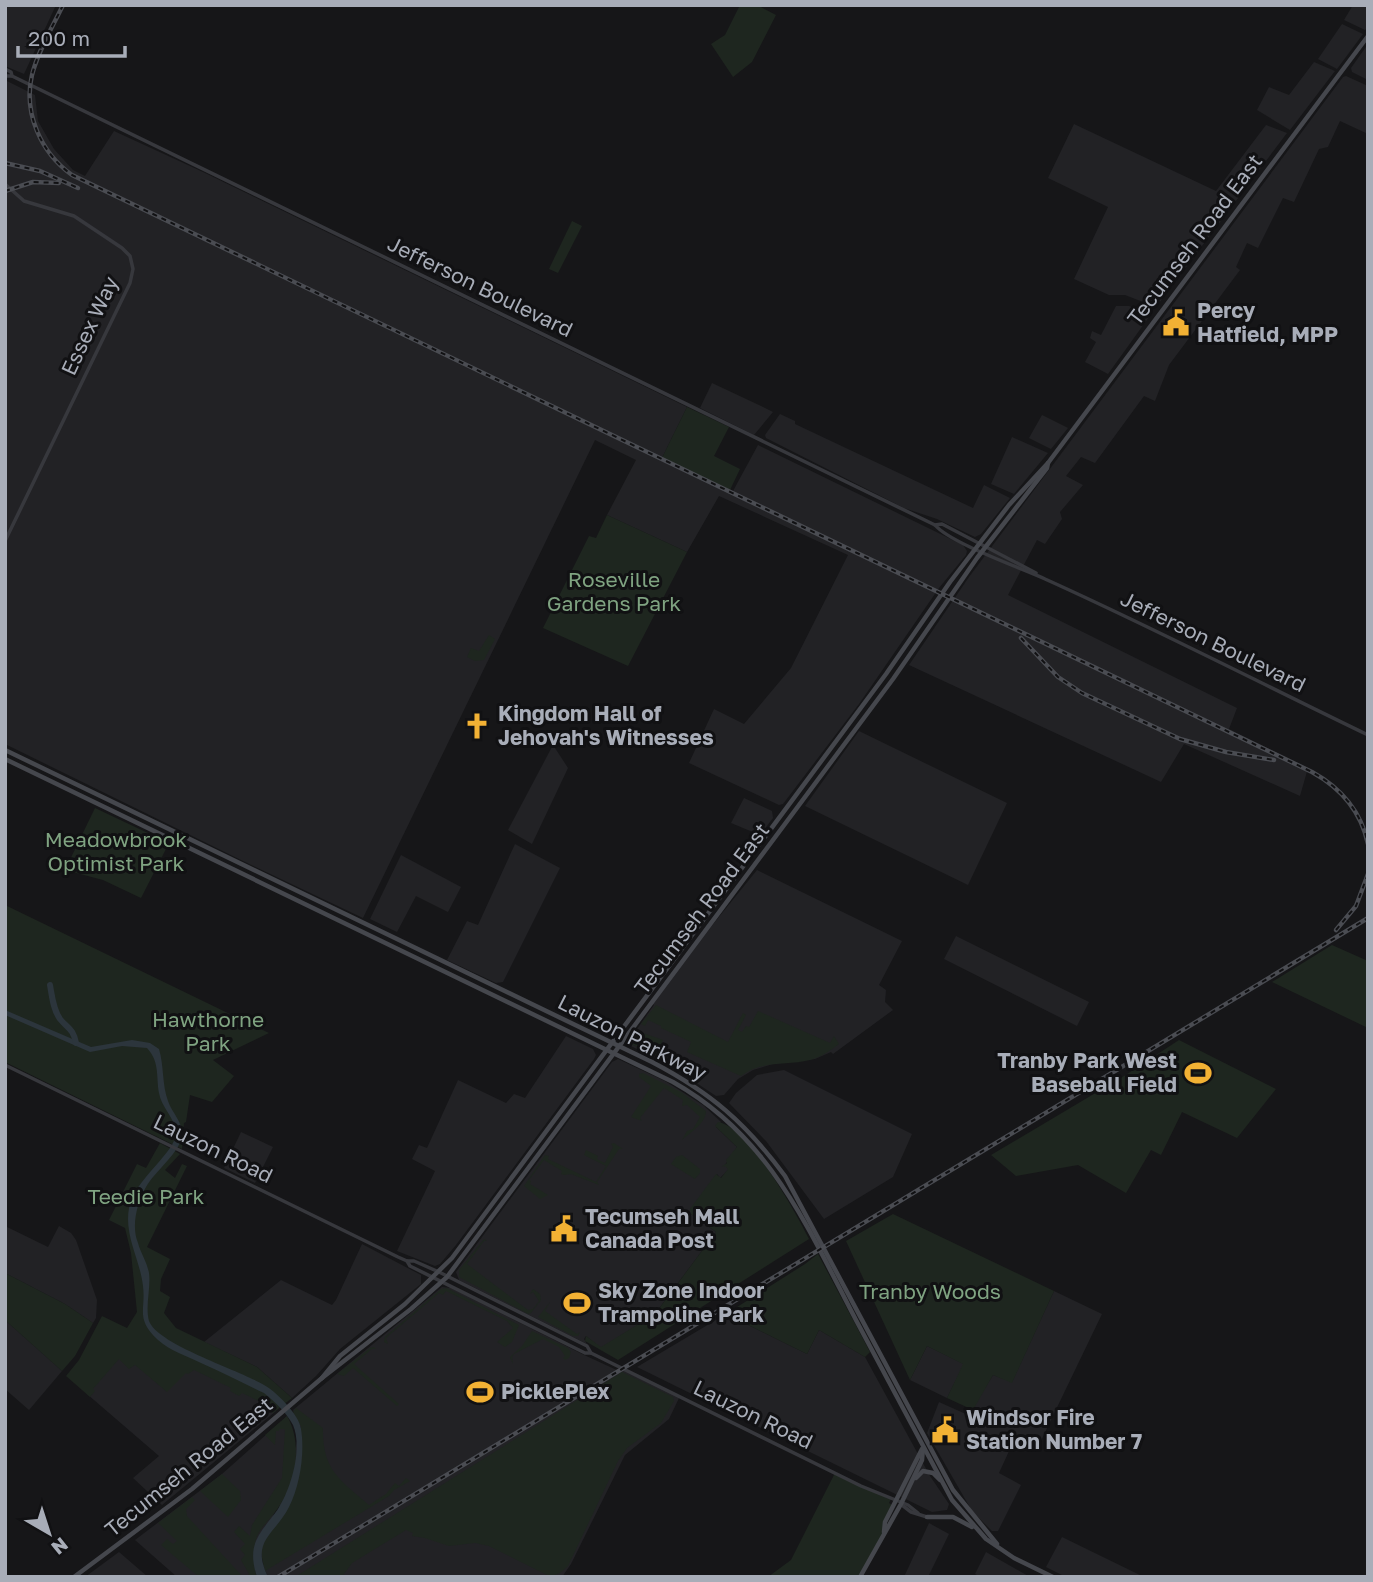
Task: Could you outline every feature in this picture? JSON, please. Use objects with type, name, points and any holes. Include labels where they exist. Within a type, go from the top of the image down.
[{"type":"main road","name":"Tecumseh Road East","points":[[322,1378],[341,1356],[405,1304],[452,1258],[870,696],[980,542],[1009,505],[1048,463],[1368,36]]},
{"type":"main road","name":"Tecumseh Road East","points":[[74,1577],[192,1489],[322,1378],[411,1310],[447,1276],[894,679],[983,551],[1048,468],[1048,463]]},
{"type":"main road","name":"Lauzon Parkway","points":[[5,750],[620,1046],[693,1084],[725,1108],[764,1147],[798,1199],[952,1500],[978,1531],[997,1545]]},
{"type":"main road","name":"Lauzon Parkway","points":[[5,759],[606,1049],[689,1091],[724,1118],[758,1151],[794,1201],[926,1446],[958,1499],[997,1545]]},
{"type":"main road","points":[[860,1577],[884,1534],[885,1522],[912,1481],[926,1446]]},
{"type":"main road","points":[[898,1502],[926,1446]]},
{"type":"main road","points":[[912,1481],[923,1471],[929,1472],[943,1483]]},
{"type":"main road","points":[[926,1517],[953,1517],[978,1531]]},
{"type":"main road","points":[[997,1545],[1014,1558],[1053,1577]]},
{"type":"street","name":"Jefferson Boulevard","points":[[5,69],[11,72],[12,76]]},
{"type":"street","name":"Jefferson Boulevard","points":[[5,76],[12,76],[935,525],[939,530],[976,548],[1044,578],[1368,735]]},
{"type":"street","name":"Essex Way","points":[[5,184],[24,201],[74,216],[122,247],[130,256],[133,269],[130,283],[5,541]]},
{"type":"street","name":"Jefferson Boulevard","points":[[935,525],[942,524],[980,542],[1044,578]]},
{"type":"street","name":"Lauzon Road","points":[[5,1065],[407,1261],[414,1261],[439,1272],[587,1346],[592,1353]]},
{"type":"street","name":"Lauzon Road","points":[[407,1261],[410,1266],[584,1353],[592,1353],[926,1517]]},
{"type":"shaded area","points":[[5,5],[56,5],[24,74],[5,66]]},
{"type":"shaded area","points":[[1353,5],[1368,5],[1368,27],[1365,30],[1344,20]]},
{"type":"shaded area","points":[[1342,24],[1363,34],[1337,69],[1318,59]]},
{"type":"shaded area","points":[[1368,44],[1368,80],[1352,72],[1351,68]]},
{"type":"shaded area","points":[[1314,62],[1335,71],[1290,130],[1257,110],[1269,87],[1289,95]]},
{"type":"shaded area","points":[[1346,76],[1368,86],[1368,134],[1340,121],[1328,147],[1319,149],[1294,202],[1283,198],[1258,248],[1247,243],[1236,267],[1240,270],[1169,365],[1155,401],[1144,396],[1095,463],[1081,457],[1066,476],[1083,485],[1060,512],[1062,519],[1045,544],[1037,540],[1008,595],[1237,708],[1229,729],[1308,768],[1300,796],[1184,744],[1161,782],[909,665],[969,577]]},
{"type":"shaded area","points":[[5,80],[35,95],[38,121],[54,149],[73,170],[85,176],[114,131],[687,407],[662,458],[733,491],[758,445],[963,545],[967,551],[966,555],[939,588],[859,704],[783,804],[779,805],[689,763],[714,709],[744,724],[791,668],[848,555],[719,496],[687,552],[607,515],[636,460],[595,440],[363,918],[5,744]]},
{"type":"shaded area","points":[[1074,124],[1216,191],[1266,125],[1287,133],[1156,307],[1125,295],[1109,295],[1074,279],[1108,207],[1048,178]]},
{"type":"shaded area","points":[[1116,306],[1129,306],[1147,313],[1149,317],[1108,374],[1085,362],[1096,342],[1090,338],[1092,331],[1101,335]]},
{"type":"shaded area","points":[[712,383],[773,412],[754,435],[700,408]]},
{"type":"shaded area","points":[[780,414],[795,421],[795,424],[973,508],[984,485],[1010,498],[981,534],[975,537],[937,519],[904,508],[766,438],[765,435]]},
{"type":"shaded area","points":[[1042,415],[1068,428],[1051,449],[1029,438]]},
{"type":"shaded area","points":[[1012,437],[1048,453],[1014,494],[991,484]]},
{"type":"shaded area","points":[[859,731],[1007,803],[968,885],[805,806]]},
{"type":"shaded area","points":[[553,745],[568,768],[532,844],[508,830]]},
{"type":"shaded area","points":[[744,798],[772,811],[773,818],[760,835],[731,823]]},
{"type":"shaded area","points":[[515,844],[560,868],[503,982],[496,983],[447,960],[467,921],[478,925]]},
{"type":"shaded area","points":[[401,855],[461,887],[448,912],[416,896],[397,932],[370,919]]},
{"type":"shaded area","points":[[757,870],[902,941],[879,985],[886,990],[885,1002],[893,1010],[833,1054],[831,1052],[815,1059],[773,1064],[753,1070],[738,1079],[724,1095],[716,1096],[677,1070],[631,1046],[630,1039],[654,1005],[650,1002]]},
{"type":"shaded area","points":[[956,936],[1089,1002],[1077,1026],[944,959]]},
{"type":"shaded area","points":[[5,1010],[91,1047],[132,1040],[150,1043],[159,1049],[166,1095],[181,1126],[182,1135],[177,1148],[146,1187],[136,1215],[136,1236],[149,1273],[149,1321],[167,1339],[183,1348],[267,1387],[288,1406],[299,1423],[301,1469],[289,1507],[263,1546],[263,1565],[268,1577],[257,1577],[254,1547],[283,1501],[291,1480],[297,1445],[293,1425],[264,1393],[168,1347],[158,1340],[144,1320],[143,1286],[130,1238],[129,1208],[132,1197],[170,1148],[176,1132],[160,1098],[154,1059],[147,1048],[122,1046],[90,1052],[5,1015]]},
{"type":"shaded area","points":[[566,1036],[593,1049],[596,1055],[594,1059],[456,1245],[440,1264],[435,1266],[397,1251],[435,1171],[412,1159],[419,1145],[427,1148],[458,1080],[506,1103],[514,1094],[525,1098]]},
{"type":"shaded area","points":[[618,1059],[665,1081],[703,1105],[721,1122],[716,1127],[737,1147],[725,1165],[729,1169],[720,1178],[717,1174],[691,1214],[716,1232],[655,1314],[601,1348],[586,1336],[584,1339],[587,1344],[459,1280],[456,1272],[612,1062]]},
{"type":"shaded area","points":[[784,1070],[912,1134],[893,1177],[824,1219],[766,1141],[729,1103],[736,1093],[757,1075]]},
{"type":"shaded area","points":[[241,1132],[273,1147],[255,1183],[224,1168]]},
{"type":"shaded area","points":[[5,1226],[48,1247],[59,1226],[71,1233],[76,1240],[97,1300],[93,1323],[65,1304],[5,1273]]},
{"type":"shaded area","points":[[362,1244],[421,1275],[421,1284],[340,1349],[292,1398],[257,1367],[204,1342],[281,1280],[332,1305]]},
{"type":"shaded area","points":[[442,1287],[451,1288],[582,1354],[621,1372],[625,1369],[680,1396],[669,1419],[625,1455],[562,1577],[265,1577],[267,1575],[263,1566],[301,1427],[293,1410]]},
{"type":"shaded area","points":[[1054,1291],[1102,1314],[1037,1449],[1015,1438],[999,1473],[1021,1485],[998,1531],[992,1531],[972,1511],[927,1433],[939,1402],[968,1415],[993,1375],[1012,1382]]},
{"type":"shaded area","points":[[726,1314],[807,1354],[819,1330],[865,1357],[930,1476],[949,1504],[947,1510],[932,1512],[637,1367]]},
{"type":"shaded area","points":[[5,1320],[62,1371],[29,1410],[5,1389]]},
{"type":"shaded area","points":[[131,1338],[267,1404],[276,1411],[162,1505],[133,1478],[159,1456],[87,1394],[129,1345]]},
{"type":"shaded area","points":[[927,1346],[964,1364],[947,1398],[910,1380]]},
{"type":"shaded area","points":[[287,1416],[296,1452],[254,1569],[257,1577],[177,1577],[135,1540],[222,1474]]},
{"type":"shaded area","points":[[929,1523],[949,1534],[928,1577],[904,1577]]},
{"type":"shaded area","points":[[1062,1537],[1144,1577],[1066,1577],[1046,1567]]},
{"type":"shaded area","points":[[119,1552],[148,1577],[85,1577]]},
{"type":"shaded area","points":[[986,1552],[1030,1577],[981,1577],[975,1574]]},
{"type":"green space","points":[[740,5],[757,5],[776,15],[752,62],[733,77],[711,44],[725,35]]},
{"type":"green space","points":[[572,221],[582,226],[558,273],[549,269]]},
{"type":"green space","points":[[687,407],[729,427],[714,456],[740,469],[730,490],[662,458]]},
{"type":"green space","name":"Roseville Gardens Park","points":[[607,515],[687,552],[628,666],[543,628],[589,536],[596,538]]},
{"type":"green space","points":[[489,635],[495,639],[484,660],[475,661],[467,657],[471,648],[479,651]]},
{"type":"green space","name":"Meadowbrook Optimist Park","points":[[95,808],[169,843],[141,898],[103,880],[65,870]]},
{"type":"green space","name":"Hawthorne Park","points":[[5,905],[269,1033],[213,1060],[234,1076],[212,1102],[190,1095],[182,1149],[5,1062]]},
{"type":"green space","points":[[1332,945],[1368,961],[1368,1028],[1272,982]]},
{"type":"green space","points":[[656,1005],[728,1042],[743,1013],[746,1015],[738,1030],[742,1032],[746,1026],[749,1027],[758,1011],[830,1043],[834,1036],[839,1044],[814,1059],[766,1065],[741,1076],[687,1052],[691,1042],[661,1026],[648,1020],[645,1026],[641,1024]]},
{"type":"green space","points":[[638,1029],[663,1040],[656,1056],[631,1044],[631,1039]]},
{"type":"green space","points":[[1179,1040],[1276,1089],[1237,1138],[1182,1112],[1161,1155],[1151,1150],[1126,1193],[1078,1165],[1016,1176],[991,1155],[1124,1076]]},
{"type":"green space","points":[[643,1073],[681,1092],[706,1111],[701,1123],[682,1140],[700,1117],[687,1105],[682,1106],[683,1100],[664,1088],[640,1118],[642,1121],[631,1117],[651,1086],[639,1077],[639,1074]]},
{"type":"green space","points":[[718,1122],[730,1127],[757,1154],[794,1210],[809,1239],[618,1360],[585,1341],[586,1336],[601,1347],[655,1314],[716,1232],[691,1214],[690,1209],[716,1174],[721,1178],[728,1169],[721,1167],[727,1163],[726,1160],[737,1147],[715,1126]]},
{"type":"green space","name":"Teedie Park","points":[[160,1143],[180,1154],[165,1170],[175,1178],[182,1164],[187,1166],[147,1247],[170,1259],[161,1279],[160,1291],[170,1297],[164,1313],[176,1328],[257,1367],[292,1398],[273,1413],[268,1410],[269,1406],[242,1393],[239,1396],[230,1391],[231,1388],[194,1370],[186,1373],[167,1392],[135,1365],[129,1369],[119,1359],[93,1389],[95,1391],[90,1397],[66,1376],[79,1360],[102,1316],[127,1328],[137,1312],[131,1253],[125,1228],[109,1220],[137,1164],[146,1168]]},
{"type":"green space","points":[[611,1144],[623,1149],[619,1149],[597,1182],[599,1185],[571,1174],[561,1174],[562,1171],[544,1160],[529,1180],[530,1184],[548,1195],[540,1199],[524,1186],[545,1155],[549,1156],[548,1159],[596,1182],[606,1166],[584,1155],[586,1150],[605,1163],[613,1147]]},
{"type":"green space","points":[[682,1155],[700,1169],[695,1179],[671,1164],[676,1157]]},
{"type":"green space","name":"Tranby Woods","points":[[893,1214],[1054,1291],[1012,1383],[993,1375],[973,1410],[947,1398],[963,1364],[927,1346],[910,1380],[846,1241]]},
{"type":"green space","points":[[484,1239],[487,1241],[484,1241],[467,1264],[528,1310],[533,1309],[539,1301],[533,1292],[530,1294],[533,1289],[540,1294],[541,1300],[531,1313],[528,1314],[459,1277],[459,1270]]},
{"type":"green space","points":[[818,1254],[870,1352],[865,1357],[819,1330],[807,1354],[726,1314]]},
{"type":"green space","points":[[5,1273],[65,1304],[93,1323],[75,1356],[62,1371],[5,1320]]},
{"type":"green space","points":[[447,1288],[519,1325],[512,1342],[505,1347],[497,1342],[513,1328],[507,1321],[446,1291],[443,1295],[439,1293],[386,1338],[388,1344],[384,1342],[385,1337],[441,1289]]},
{"type":"green space","points":[[550,1302],[545,1311],[577,1334],[580,1332],[578,1336],[573,1336],[538,1317]]},
{"type":"green space","points":[[532,1331],[568,1348],[571,1352],[569,1358],[565,1360],[559,1347],[543,1339],[514,1354],[513,1364],[510,1357]]},
{"type":"green space","points":[[374,1347],[376,1349],[372,1349],[354,1364],[399,1404],[397,1406],[353,1368],[344,1376],[337,1374]]},
{"type":"green space","points":[[622,1372],[673,1397],[674,1401],[661,1423],[627,1448],[618,1461],[568,1566],[561,1572],[547,1575],[489,1546],[475,1543],[449,1546],[412,1536],[413,1533],[406,1530],[352,1563],[342,1577],[295,1577]]},
{"type":"green space","points":[[296,1408],[323,1428],[329,1464],[341,1481],[369,1505],[386,1494],[395,1483],[399,1486],[406,1478],[410,1481],[265,1571],[261,1554],[263,1540],[288,1508],[301,1427],[293,1412]]},
{"type":"green space","points":[[287,1416],[295,1438],[293,1475],[284,1498],[256,1538],[254,1555],[257,1577],[246,1577],[249,1574],[241,1560],[245,1555],[240,1549],[245,1544],[234,1532],[239,1526],[250,1536],[252,1525],[282,1478],[285,1429],[276,1431],[275,1445],[265,1435]]},
{"type":"green space","points":[[835,1473],[891,1499],[889,1503],[893,1506],[885,1522],[884,1534],[860,1577],[768,1577],[791,1560]]},
{"type":"green space","points":[[222,1474],[240,1491],[241,1500],[228,1517],[200,1491]]},
{"type":"green space","points":[[192,1497],[195,1500],[186,1509],[187,1516],[243,1577],[199,1577],[161,1545],[167,1539],[173,1544],[177,1541],[158,1523]]},
{"type":"waterway","points":[[50,985],[56,1011],[72,1031],[76,1043]]},
{"type":"railway","points":[[63,5],[35,66],[30,104],[43,144],[72,175],[1312,772],[1341,793],[1355,811],[1368,844]]},
{"type":"railway","points":[[5,163],[40,171],[78,188]]},
{"type":"railway","points":[[5,191],[33,182],[59,183]]},
{"type":"railway","points":[[1021,638],[1058,677],[1082,693],[1180,739],[1226,752],[1274,760]]},
{"type":"railway","points":[[1336,930],[1356,906],[1368,874]]},
{"type":"railway","points":[[278,1577],[1368,918]]},
{"type":"place","name":"Percy Hatfield, MPP","points":[[1176,323]]},
{"type":"place","name":"Kingdom Hall of Jehovah's Witnesses","points":[[477,726]]},
{"type":"place","name":"Tranby Park West Baseball Field","points":[[1198,1073]]},
{"type":"place","name":"Tecumseh Mall Canada Post","points":[[564,1229]]},
{"type":"place","name":"Sky Zone Indoor Trampoline Park","points":[[577,1303]]},
{"type":"place","name":"PicklePlex","points":[[480,1392]]},
{"type":"place","name":"Windsor Fire Station Number 7","points":[[945,1430]]}]
